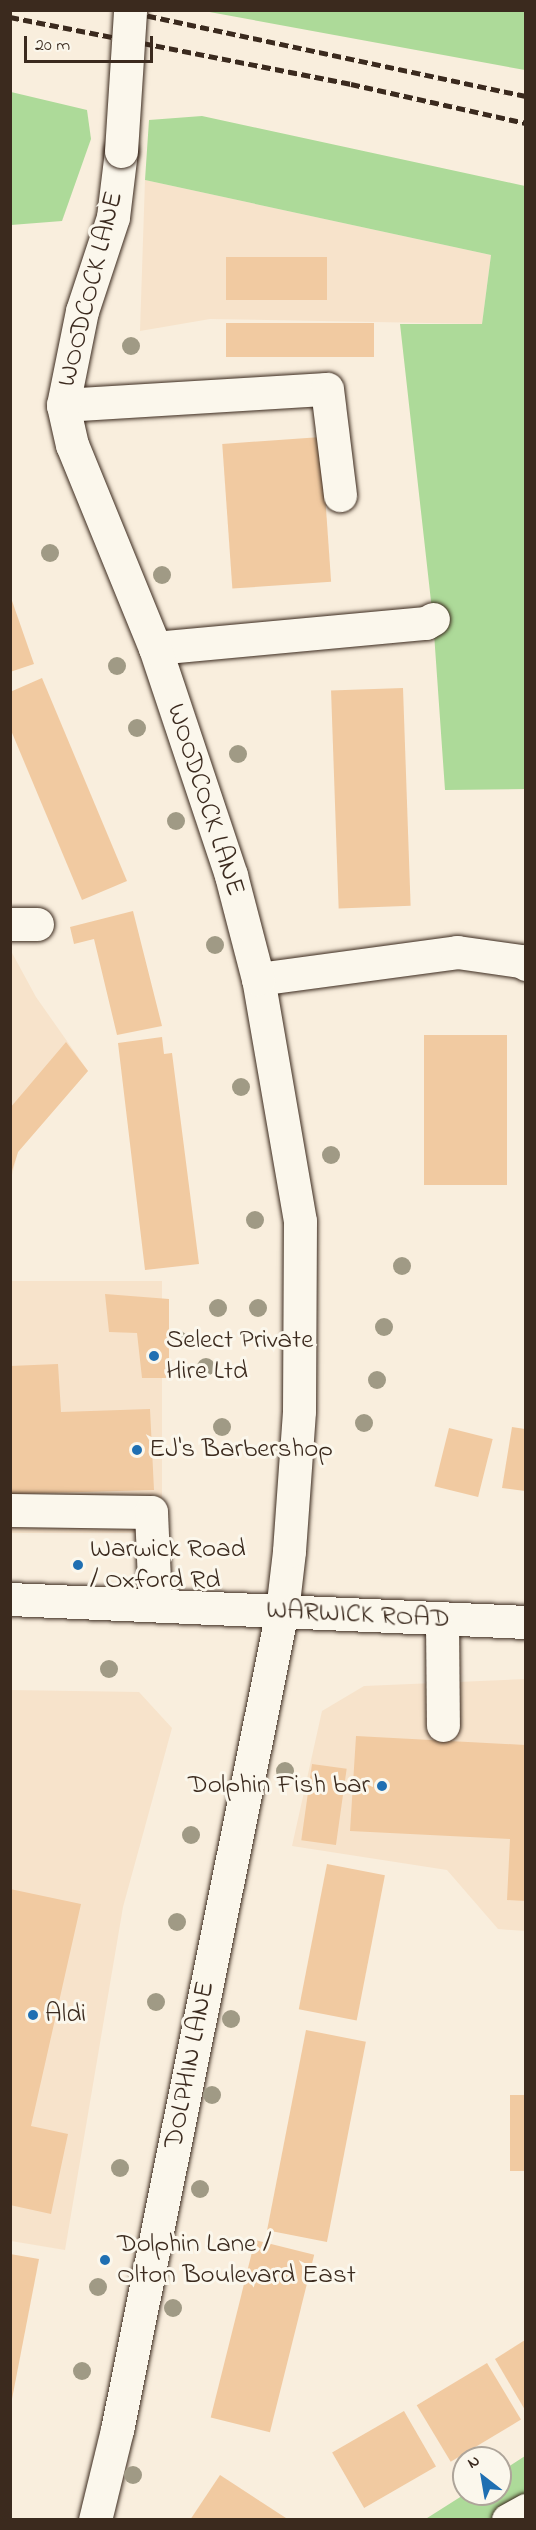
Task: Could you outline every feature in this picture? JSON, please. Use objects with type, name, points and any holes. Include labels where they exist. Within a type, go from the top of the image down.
[{"type":"main road","name":"WOODCOCK LANE","points":[[130,10],[113,217],[82,311],[63,405],[72,446],[155,648],[231,875],[258,979],[300,1221],[298,1412],[289,1551],[282,1611]]},
{"type":"main road","points":[[63,405],[327,389],[340,495]]},
{"type":"main road","points":[[155,648],[426,623],[433,619]]},
{"type":"main road","points":[[258,979],[457,952],[521,961],[525,964]]},
{"type":"main road","points":[[10,1510],[151,1512],[155,1605]]},
{"type":"main road","name":"WARWICK ROAD","points":[[10,1599],[525,1622]]},
{"type":"main road","name":"DOLPHIN LANE","points":[[95,2520],[117,2430],[282,1611]]},
{"type":"main road","points":[[442,1619],[443,1725]]},
{"type":"main road","points":[[508,2520],[525,2510]]},
{"type":"shaded area","points":[[145,180],[491,255],[482,324],[210,319],[140,331]]},
{"type":"shaded area","points":[[11,951],[36,997],[88,1071],[18,1152],[11,1179]]},
{"type":"shaded area","points":[[10,1281],[162,1281],[162,1533],[10,1533]]},
{"type":"shaded area","points":[[525,1679],[525,1931],[498,1929],[447,1870],[292,1846],[322,1711],[364,1686]]},
{"type":"shaded area","points":[[10,1690],[139,1692],[172,1728],[123,1907],[65,2250],[11,2241]]},
{"type":"green space","points":[[204,11],[525,11],[525,70]]},
{"type":"green space","points":[[11,92],[87,110],[91,139],[62,221],[11,225]]},
{"type":"green space","points":[[202,116],[525,186],[525,789],[445,790],[433,619],[400,324],[482,324],[491,255],[145,180],[149,120]]},
{"type":"green space","points":[[525,2456],[525,2519],[424,2520],[452,2502],[452,2506],[512,2506],[512,2464]]},
{"type":"building","points":[[226,257],[327,257],[327,300],[226,300]]},
{"type":"building","points":[[226,323],[374,323],[374,357],[226,357]]},
{"type":"building","points":[[321,437],[331,582],[232,589],[222,444]]},
{"type":"building","points":[[10,595],[34,664],[10,672]]},
{"type":"building","points":[[42,678],[127,881],[82,900],[10,728],[10,692]]},
{"type":"building","points":[[403,688],[411,906],[339,908],[331,691]]},
{"type":"building","points":[[133,911],[162,1026],[117,1035],[94,939],[74,944],[70,927]]},
{"type":"building","points":[[424,1035],[507,1035],[507,1185],[424,1185]]},
{"type":"building","points":[[162,1037],[164,1054],[172,1053],[199,1264],[145,1270],[118,1043]]},
{"type":"building","points":[[66,1042],[88,1071],[18,1152],[10,1177],[10,1108]]},
{"type":"building","name":"Select Private Hire Ltd","points":[[105,1294],[169,1299],[169,1378],[142,1378],[137,1333],[109,1332]]},
{"type":"building","points":[[58,1364],[61,1412],[150,1409],[154,1490],[10,1494],[10,1366]]},
{"type":"building","points":[[512,1427],[525,1429],[525,1491],[502,1488]]},
{"type":"building","points":[[449,1428],[493,1439],[478,1497],[434,1486]]},
{"type":"building","points":[[356,1736],[525,1745],[525,1901],[507,1900],[510,1839],[350,1831]]},
{"type":"building","points":[[312,1764],[347,1769],[336,1845],[301,1840]]},
{"type":"building","points":[[327,1864],[385,1875],[357,2021],[299,2009]]},
{"type":"building","name":"Aldi","points":[[10,1889],[81,1904],[31,2126],[68,2134],[51,2214],[10,2205]]},
{"type":"building","points":[[306,2030],[366,2042],[327,2242],[267,2230]]},
{"type":"building","points":[[510,2095],[525,2095],[525,2171],[510,2171]]},
{"type":"building","points":[[255,2240],[314,2255],[270,2432],[211,2418]]},
{"type":"building","points":[[10,2254],[39,2259],[12,2399],[10,2398]]},
{"type":"building","points":[[525,2340],[525,2410],[495,2359]]},
{"type":"building","points":[[487,2363],[521,2420],[477,2446],[452,2446],[451,2462],[417,2405]]},
{"type":"building","points":[[404,2411],[436,2466],[364,2508],[332,2452]]},
{"type":"building","points":[[220,2475],[289,2520],[190,2520]]},
{"type":"railway","points":[[121,10],[526,96]]},
{"type":"railway","points":[[10,17],[351,84],[526,123]]},
{"type":"place","name":"Select Private Hire Ltd","points":[[154,1356]]},
{"type":"place","name":"EJ's Barbershop","points":[[137,1450]]},
{"type":"place","name":"Warwick Road / Oxford Rd","points":[[78,1565]]},
{"type":"place","name":"Dolphin Fish bar","points":[[382,1786]]},
{"type":"place","name":"Aldi","points":[[33,2015]]},
{"type":"place","name":"Dolphin Lane / Olton Boulevard East","points":[[105,2260]]}]
